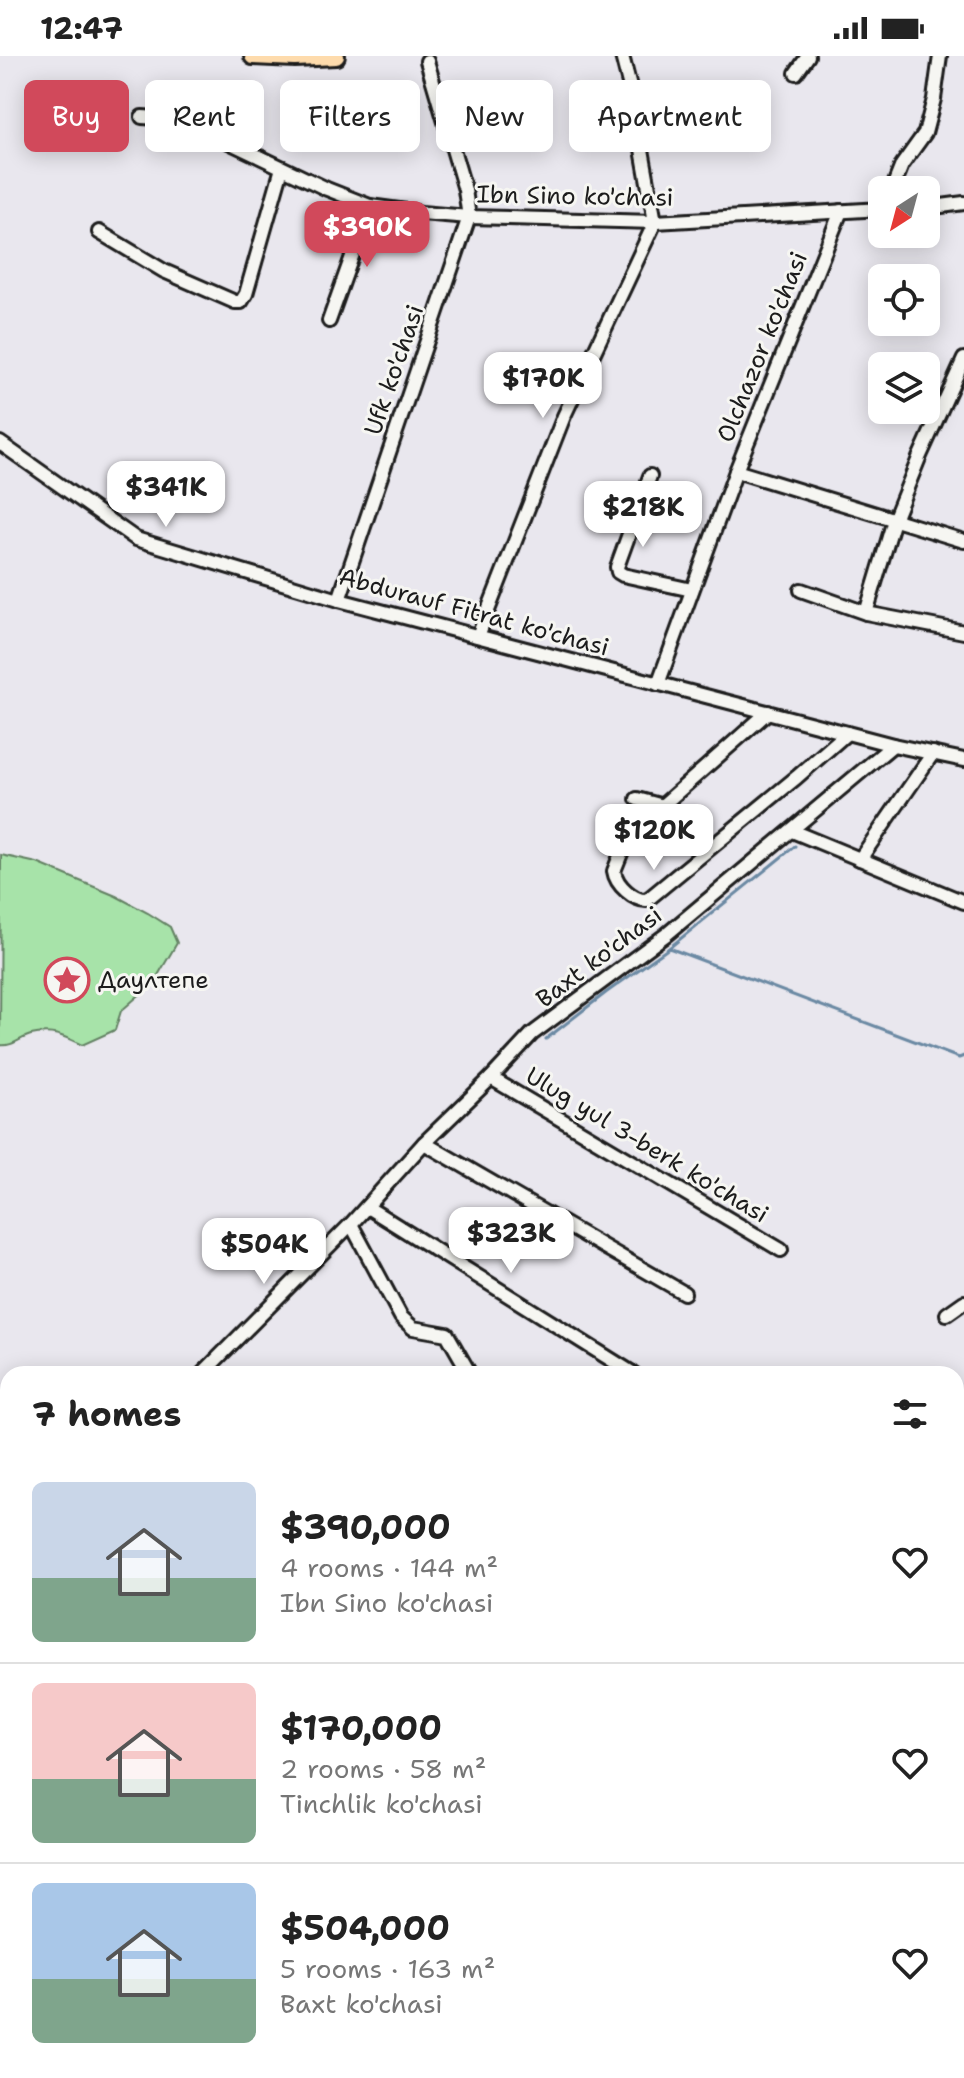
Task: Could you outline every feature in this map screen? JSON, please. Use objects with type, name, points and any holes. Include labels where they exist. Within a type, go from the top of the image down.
[{"type":"main road","points":[[253,56],[336,56]]},
{"type":"street","points":[[478,636],[564,416],[655,222],[633,99],[622,56]]},
{"type":"street","points":[[796,73],[808,56]]},
{"type":"street","points":[[898,176],[925,133],[940,56]]},
{"type":"street","name":"Ufk ko'chasi","points":[[339,600],[469,217],[465,190],[427,61]]},
{"type":"street","name":"Ibn Sino ko'chasi","points":[[142,117],[189,123],[327,189],[370,206],[421,213],[655,222],[868,210]]},
{"type":"street","points":[[99,232],[164,271],[241,302],[246,294],[282,168]]},
{"type":"street","points":[[940,206],[964,203]]},
{"type":"street","points":[[329,321],[370,206]]},
{"type":"street","name":"Olchazor ko'chasi","points":[[658,684],[736,471],[841,211]]},
{"type":"street","points":[[866,613],[894,520],[964,359]]},
{"type":"street","name":"Abdurauf Fitrat ko'chasi","points":[[0,443],[136,539],[339,600],[893,745],[964,760]]},
{"type":"street","points":[[736,471],[964,541]]},
{"type":"street","points":[[650,476],[617,567],[618,572],[692,590]]},
{"type":"street","points":[[801,590],[866,613],[964,632]]},
{"type":"street","points":[[768,712],[628,836],[614,878],[635,899],[647,900],[847,733]]},
{"type":"street","name":"Baxt ko'chasi","points":[[210,1366],[532,1034],[667,934],[893,745]]},
{"type":"street","points":[[860,859],[933,753]]},
{"type":"street","points":[[637,799],[663,806]]},
{"type":"street","points":[[792,831],[964,902]]},
{"type":"street","name":"Ulug yul 3-berk ko'chasi","points":[[491,1078],[781,1250]]},
{"type":"street","points":[[424,1143],[684,1293]]},
{"type":"street","points":[[367,1207],[621,1366]]},
{"type":"street","points":[[351,1224],[401,1317],[413,1328],[447,1334],[465,1366]]},
{"type":"street","points":[[947,1314],[964,1302]]},
{"type":"green space","points":[[1,855],[37,863],[116,896],[170,927],[177,943],[154,982],[121,1011],[115,1030],[82,1045],[45,1033],[0,1045]]},
{"type":"waterway","points":[[546,1039],[669,948],[795,846]]},
{"type":"waterway","points":[[669,948],[959,1058],[964,1056]]},
{"type":"place","name":"Даултепе","points":[[67,980]]}]
